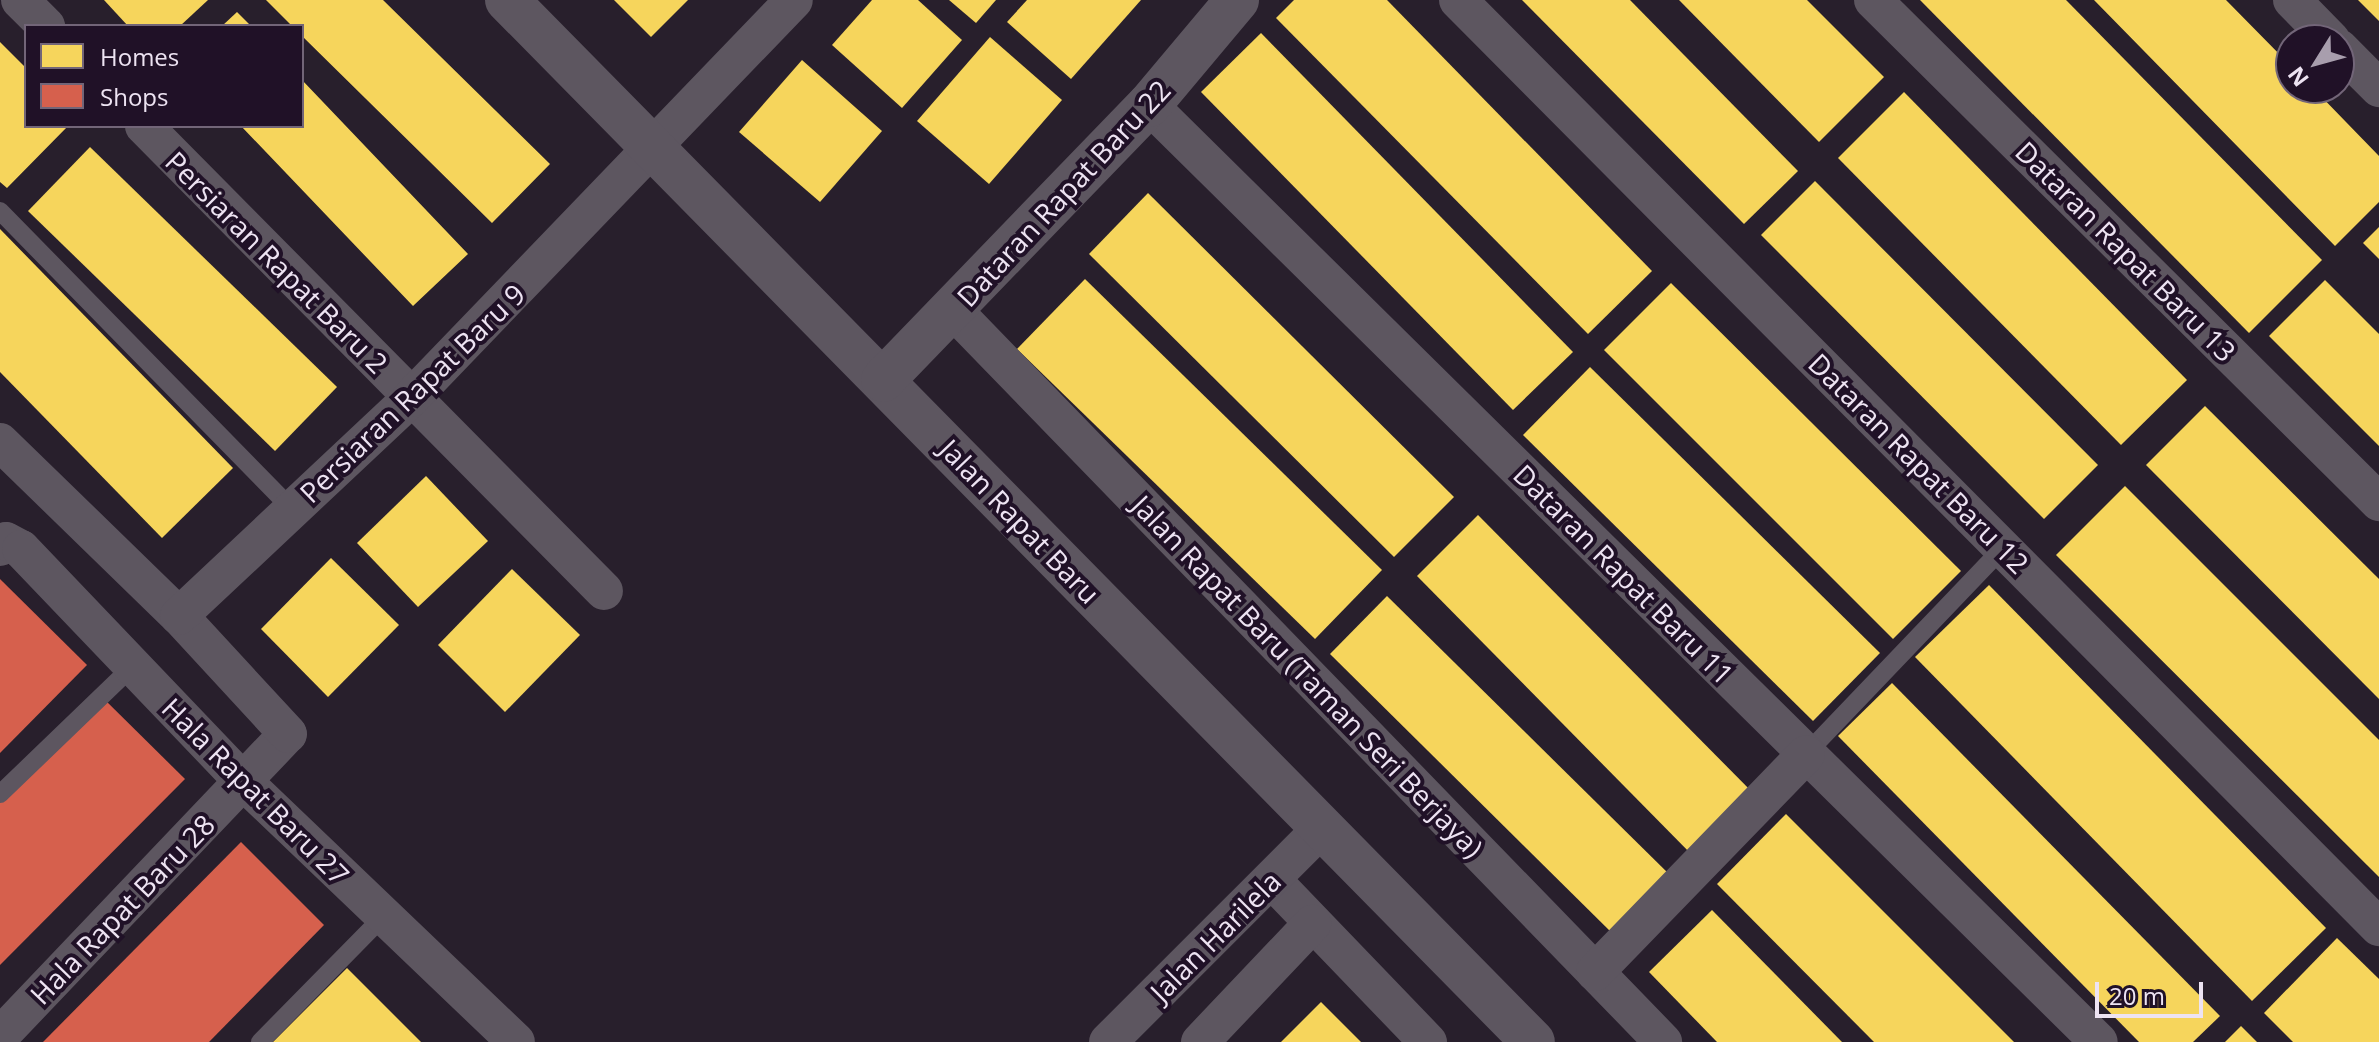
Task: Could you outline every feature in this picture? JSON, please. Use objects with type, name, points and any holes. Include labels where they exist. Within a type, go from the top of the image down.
[{"type":"street","points":[[20,0],[44,24]]},
{"type":"street","name":"Jalan Rapat Baru","points":[[507,0],[1533,1042]]},
{"type":"street","name":"Persiaran Rapat Baru 9","points":[[179,616],[411,398],[794,0]]},
{"type":"street","name":"Dataran Rapat Baru 22","points":[[883,380],[1149,105],[1237,0]]},
{"type":"street","name":"Dataran Rapat Baru 12","points":[[1458,0],[2003,548],[2375,916]]},
{"type":"street","name":"Dataran Rapat Baru 13","points":[[1873,0],[2379,502]]},
{"type":"street","points":[[2292,0],[2315,24]]},
{"type":"street","points":[[2355,64],[2379,88]]},
{"type":"street","name":"Dataran Rapat Baru 11","points":[[1149,105],[2099,1042]]},
{"type":"street","name":"Persiaran Rapat Baru 2","points":[[146,128],[604,591]]},
{"type":"street","name":"Jalan Rapat Baru (Taman Seri Berjaya)","points":[[953,310],[1663,1042]]},
{"type":"street","points":[[0,442],[179,616],[286,727],[288,734],[244,782]]},
{"type":"street","name":"Hala Rapat Baru 27","points":[[0,547],[6,541],[21,549],[244,782],[512,1041]]},
{"type":"street","points":[[1595,972],[1806,754]]},
{"type":"street","name":"Hala Rapat Baru 28","points":[[0,1036],[244,782]]},
{"type":"street","name":"Jalan Harilela","points":[[1108,1042],[1321,829]]},
{"type":"street","points":[[1272,880],[1428,1042]]},
{"type":"street","points":[[1200,1042],[1312,924]]},
{"type":"lane","points":[[0,211],[293,510]]},
{"type":"lane","points":[[1806,754],[2003,548]]},
{"type":"lane","points":[[0,794],[132,667]]},
{"type":"lane","points":[[260,1042],[384,916]]},
{"type":"building: Homes","points":[[104,0],[208,0],[182,24],[126,24]]},
{"type":"building: Homes","points":[[266,0],[383,0],[550,164],[492,223],[304,38],[304,24],[290,24]]},
{"type":"building: Homes","points":[[614,0],[688,0],[651,37]]},
{"type":"building: Homes","points":[[872,0],[918,0],[962,40],[902,108],[832,45]]},
{"type":"building: Homes","points":[[949,0],[996,0],[976,23]]},
{"type":"building: Homes","points":[[1027,0],[1141,0],[1071,79],[1007,22]]},
{"type":"building: Homes","points":[[1294,0],[1387,0],[1652,271],[1588,334],[1276,18]]},
{"type":"building: Homes","points":[[1522,0],[1630,0],[1798,171],[1744,224]]},
{"type":"building: Homes","points":[[1679,0],[1807,0],[1884,77],[1819,142]]},
{"type":"building: Homes","points":[[1920,0],[2066,0],[2322,260],[2249,333]]},
{"type":"building: Homes","points":[[2094,0],[2226,0],[2275,50],[2275,104],[2329,104],[2379,156],[2379,202],[2335,246]]},
{"type":"building: Homes","points":[[2358,0],[2379,0],[2379,21]]},
{"type":"building: Homes","points":[[237,12],[249,24],[224,24]]},
{"type":"building: Homes","points":[[1261,33],[1573,352],[1513,410],[1201,92]]},
{"type":"building: Homes","points":[[990,37],[1062,100],[989,184],[917,121]]},
{"type":"building: Homes","points":[[0,42],[24,66],[24,128],[66,128],[7,188],[0,182]]},
{"type":"building: Homes","points":[[802,60],[882,131],[820,202],[739,132]]},
{"type":"building: Homes","points":[[304,82],[468,254],[413,306],[243,128],[304,128]]},
{"type":"building: Homes","points":[[1904,92],[2187,380],[2121,445],[1838,158]]},
{"type":"building: Homes","points":[[90,147],[337,387],[275,451],[28,211]]},
{"type":"building: Homes","points":[[1815,181],[2098,465],[2044,519],[1761,235]]},
{"type":"building: Homes","points":[[1148,193],[1454,497],[1394,557],[1089,254]]},
{"type":"building: Homes","points":[[2379,227],[2379,259],[2363,243]]},
{"type":"building: Homes","points":[[0,229],[233,468],[162,538],[0,372]]},
{"type":"building: Homes","points":[[1085,279],[1382,570],[1315,639],[1017,349]]},
{"type":"building: Homes","points":[[2325,280],[2379,334],[2379,446],[2269,336]]},
{"type":"building: Homes","points":[[1671,283],[1961,571],[1893,639],[1604,350]]},
{"type":"building: Homes","points":[[1590,367],[1880,653],[1813,721],[1523,435]]},
{"type":"building: Homes","points":[[2205,406],[2379,579],[2379,699],[2146,465]]},
{"type":"building: Homes","points":[[426,476],[488,541],[418,607],[357,543]]},
{"type":"building: Homes","points":[[2125,486],[2379,740],[2379,877],[2056,555]]},
{"type":"building: Homes","points":[[1478,515],[1759,799],[1697,860],[1417,576]]},
{"type":"building: Homes","points":[[331,558],[399,625],[328,697],[261,629]]},
{"type":"building: Homes","points":[[512,569],[580,635],[505,712],[438,645]]},
{"type":"building: Homes","points":[[1989,585],[2326,928],[2252,1001],[1915,657]]},
{"type":"building: Homes","points":[[1387,596],[1672,877],[1614,935],[1330,654]]},
{"type":"building: Homes","points":[[1892,683],[2220,1016],[2193,1042],[2139,1042],[1838,736]]},
{"type":"building: Homes","points":[[1786,814],[2014,1042],[1874,1042],[1717,884]]},
{"type":"building: Homes","points":[[1712,910],[1842,1042],[1717,1042],[1649,972]]},
{"type":"building: Homes","points":[[2337,938],[2379,979],[2379,1042],[2293,1042],[2264,1013]]},
{"type":"building: Homes","points":[[347,968],[421,1042],[273,1042]]},
{"type":"building: Homes","points":[[1321,1002],[1361,1042],[1281,1042]]},
{"type":"building: Homes","points":[[2241,1026],[2257,1042],[2225,1042]]},
{"type":"building: Shops","points":[[0,579],[87,665],[0,753]]},
{"type":"building: Shops","points":[[101,696],[185,779],[0,965],[0,798]]},
{"type":"building: Shops","points":[[241,842],[324,925],[209,1042],[43,1042]]}]
